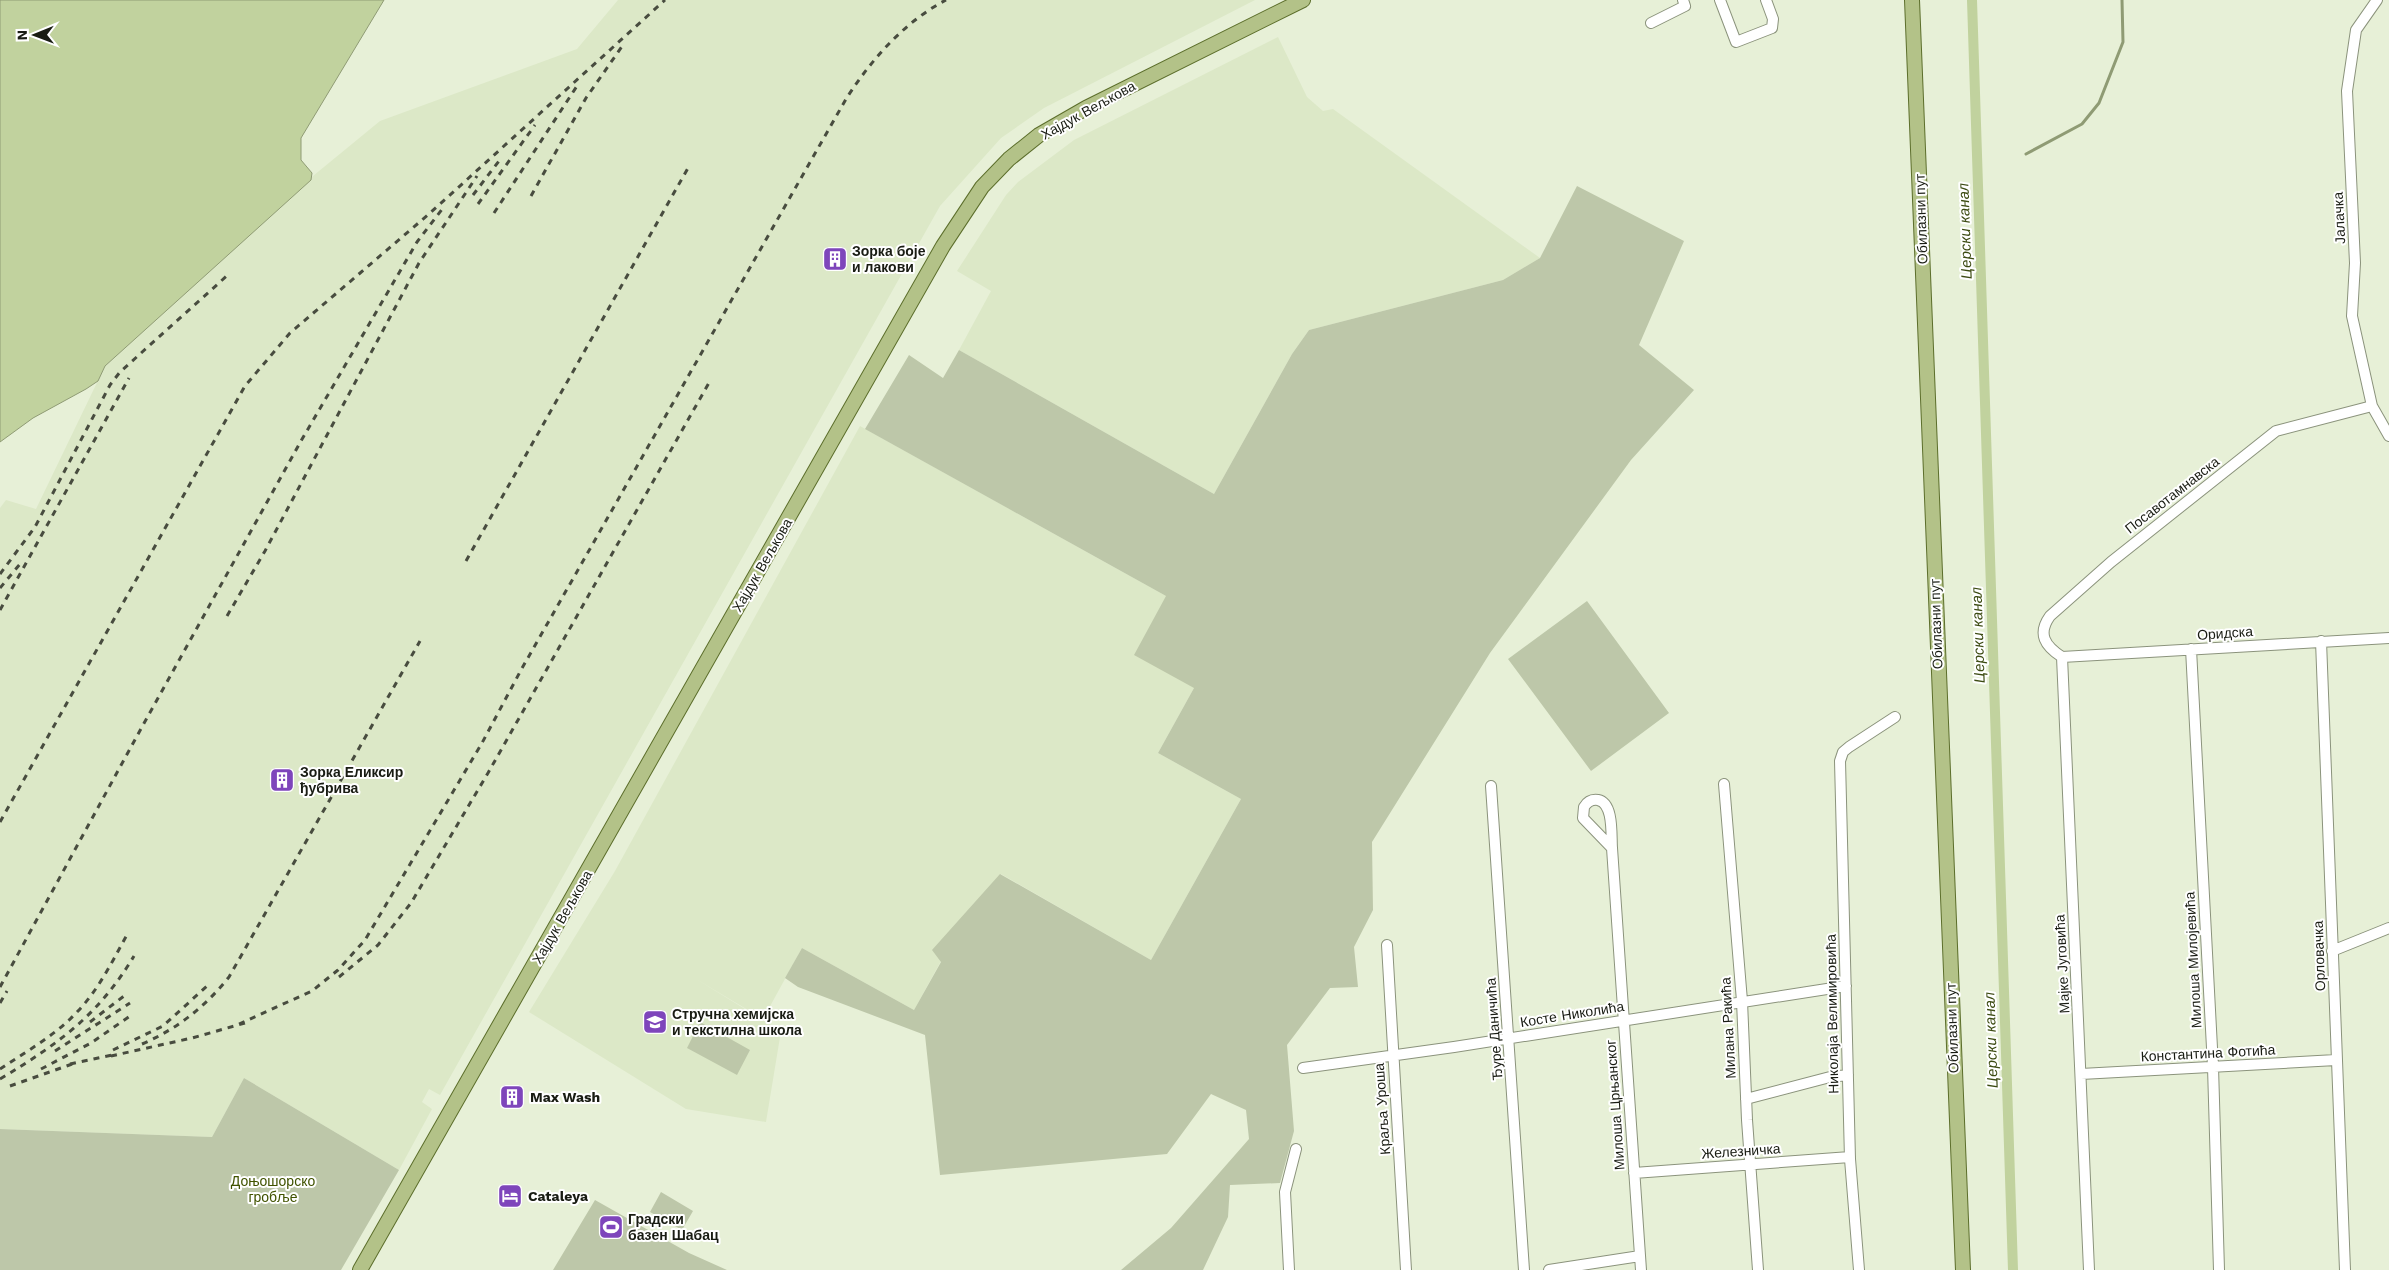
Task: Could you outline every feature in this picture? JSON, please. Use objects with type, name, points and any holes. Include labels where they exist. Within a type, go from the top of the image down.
[{"type":"main road","name":"Хајдук Вељкова","points":[[360,1270],[943,246],[975,195],[1010,159],[1048,130],[1086,108],[1303,0]]},
{"type":"main road","name":"Обилазни пут","points":[[1912,0],[1961,1270]]},
{"type":"street","points":[[1652,23],[1681,10],[1685,6],[1683,0]]},
{"type":"street","points":[[1720,0],[1736,42],[1772,28],[1773,19],[1766,0]]},
{"type":"street","name":"Јалачка","points":[[2377,0],[2356,30],[2347,91],[2355,263],[2352,316],[2372,406],[2389,436]]},
{"type":"street","name":"Посавотамнавска","points":[[2062,657],[2047,643],[2044,626],[2050,616],[2111,562],[2276,430],[2372,406]]},
{"type":"street","name":"Оридска","points":[[2062,657],[2389,638]]},
{"type":"street","name":"Орловачка","points":[[2321,641],[2345,1270]]},
{"type":"street","name":"Милоша Милојевића","points":[[2191,649],[2212,1067],[2219,1270]]},
{"type":"street","name":"Мајке Југовића","points":[[2062,657],[2089,1270]]},
{"type":"street","name":"Николаја Велимировића","points":[[1859,1270],[1850,1157],[1841,756],[1849,747],[1895,717]]},
{"type":"street","name":"Милана Ракића","points":[[1724,784],[1742,1001],[1746,1099],[1758,1270]]},
{"type":"street","name":"Ђуре Даничића","points":[[1490,786],[1524,1270]]},
{"type":"street","name":"Милоша Црњанског","points":[[1612,848],[1641,1270]]},
{"type":"street","points":[[2332,951],[2389,928]]},
{"type":"street","name":"Краља Уроша","points":[[1386,945],[1406,1270]]},
{"type":"street","name":"Косте Николића","points":[[1303,1068],[1846,986]]},
{"type":"street","name":"Константина Фотића","points":[[2081,1074],[2336,1060]]},
{"type":"street","points":[[1746,1099],[1830,1077],[1848,1075]]},
{"type":"street","points":[[1289,1270],[1285,1192],[1296,1150]]},
{"type":"street","name":"Железничка","points":[[1634,1173],[1850,1157]]},
{"type":"street","points":[[1549,1270],[1640,1256]]},
{"type":"shaded area","points":[[0,0],[384,0],[301,138],[301,160],[312,173],[311,180],[105,366],[98,381],[33,418],[0,442]]},
{"type":"shaded area","points":[[618,0],[1255,0],[1044,108],[1001,138],[940,206],[440,1095],[429,1089],[422,1102],[432,1109],[399,1170],[244,1078],[212,1137],[0,1129],[0,508],[6,500],[36,509],[105,366],[313,176],[380,121],[577,49]]},
{"type":"shaded area","points":[[1278,37],[1307,97],[1323,111],[1333,109],[1540,258],[1503,280],[1309,330],[1292,354],[1214,494],[959,350],[991,291],[957,271],[1006,195],[1018,182],[1074,140]]},
{"type":"shaded area","points":[[860,426],[1166,596],[1194,688],[1158,753],[1241,799],[1151,960],[1001,874],[941,961],[914,1010],[802,948],[763,1019],[696,979],[781,1031],[766,1122],[686,1109],[529,1012],[615,871]]},
{"type":"green space","points":[[1577,186],[1684,241],[1639,345],[1694,390],[1631,460],[1490,653],[1372,842],[1373,910],[1354,947],[1358,987],[1330,988],[1287,1045],[1294,1131],[1280,1183],[1230,1185],[1228,1217],[1203,1270],[1121,1270],[1171,1228],[1249,1139],[1246,1110],[1211,1094],[1167,1154],[940,1175],[925,1035],[798,987],[785,978],[802,948],[914,1010],[941,962],[932,950],[1000,874],[1151,960],[1241,799],[1158,753],[1194,688],[1134,655],[1166,596],[865,429],[909,355],[943,378],[959,350],[1214,494],[1292,354],[1309,330],[1503,280],[1540,258]]},
{"type":"green space","points":[[1587,601],[1669,713],[1591,771],[1508,659]]},
{"type":"green space","points":[[700,1022],[750,1050],[737,1075],[687,1048]]},
{"type":"green space","name":"Доњошорско гробље","points":[[244,1078],[399,1170],[341,1270],[0,1270],[0,1129],[212,1137]]},
{"type":"green space","points":[[661,1192],[693,1211],[682,1230],[650,1212]]},
{"type":"green space","name":"Градски базен Шабац","points":[[595,1200],[689,1253],[727,1270],[553,1270]]},
{"type":"waterway","name":"Церски канал","points":[[1972,0],[2013,1270]]},
{"type":"waterway","points":[[2026,154],[2082,124],[2099,103],[2123,42],[2122,0]]},
{"type":"railway","points":[[0,822],[245,386],[290,333],[429,214],[665,0]]},
{"type":"railway","points":[[239,1024],[312,991],[338,970],[365,940],[482,743],[521,670],[846,99],[866,70],[902,31],[916,19],[946,0]]},
{"type":"railway","points":[[531,196],[586,98],[623,45]]},
{"type":"railway","points":[[494,213],[577,86]]},
{"type":"railway","points":[[478,204],[535,125]]},
{"type":"railway","points":[[473,195],[499,161]]},
{"type":"railway","points":[[466,561],[688,168]]},
{"type":"railway","points":[[227,616],[265,551],[419,263],[477,176]]},
{"type":"railway","points":[[0,987],[301,441],[417,242],[443,208]]},
{"type":"railway","points":[[0,574],[35,527],[110,385],[120,372],[230,273]]},
{"type":"railway","points":[[0,610],[129,378]]},
{"type":"railway","points":[[339,977],[378,945],[411,903],[488,773],[710,381]]},
{"type":"railway","points":[[0,588],[20,564]]},
{"type":"railway","points":[[142,1044],[190,1016],[229,977],[420,641]]},
{"type":"railway","points":[[0,1069],[51,1035],[78,1011],[99,984],[128,933]]},
{"type":"railway","points":[[0,1079],[58,1041],[75,1027],[106,996],[134,956]]},
{"type":"railway","points":[[113,1050],[163,1026],[207,986]]},
{"type":"railway","points":[[0,1003],[7,991]]},
{"type":"railway","points":[[90,1022],[124,996]]},
{"type":"railway","points":[[55,1051],[130,1003]]},
{"type":"railway","points":[[41,1069],[91,1043],[133,1014]]},
{"type":"railway","points":[[111,1056],[192,1038],[245,1023]]},
{"type":"railway","points":[[70,1064],[117,1054]]},
{"type":"railway","points":[[10,1086],[75,1063]]},
{"type":"place","name":"Зорка боје и лакови","points":[[835,259]]},
{"type":"place","name":"Зорка Еликсир ђубрива","points":[[282,780]]},
{"type":"place","name":"Стручна хемијска и текстилна школа","points":[[655,1022]]},
{"type":"place","name":"Max Wash","points":[[512,1097]]},
{"type":"place","name":"Cataleya","points":[[510,1196]]},
{"type":"place","name":"Градски базен Шабац","points":[[611,1227]]}]
